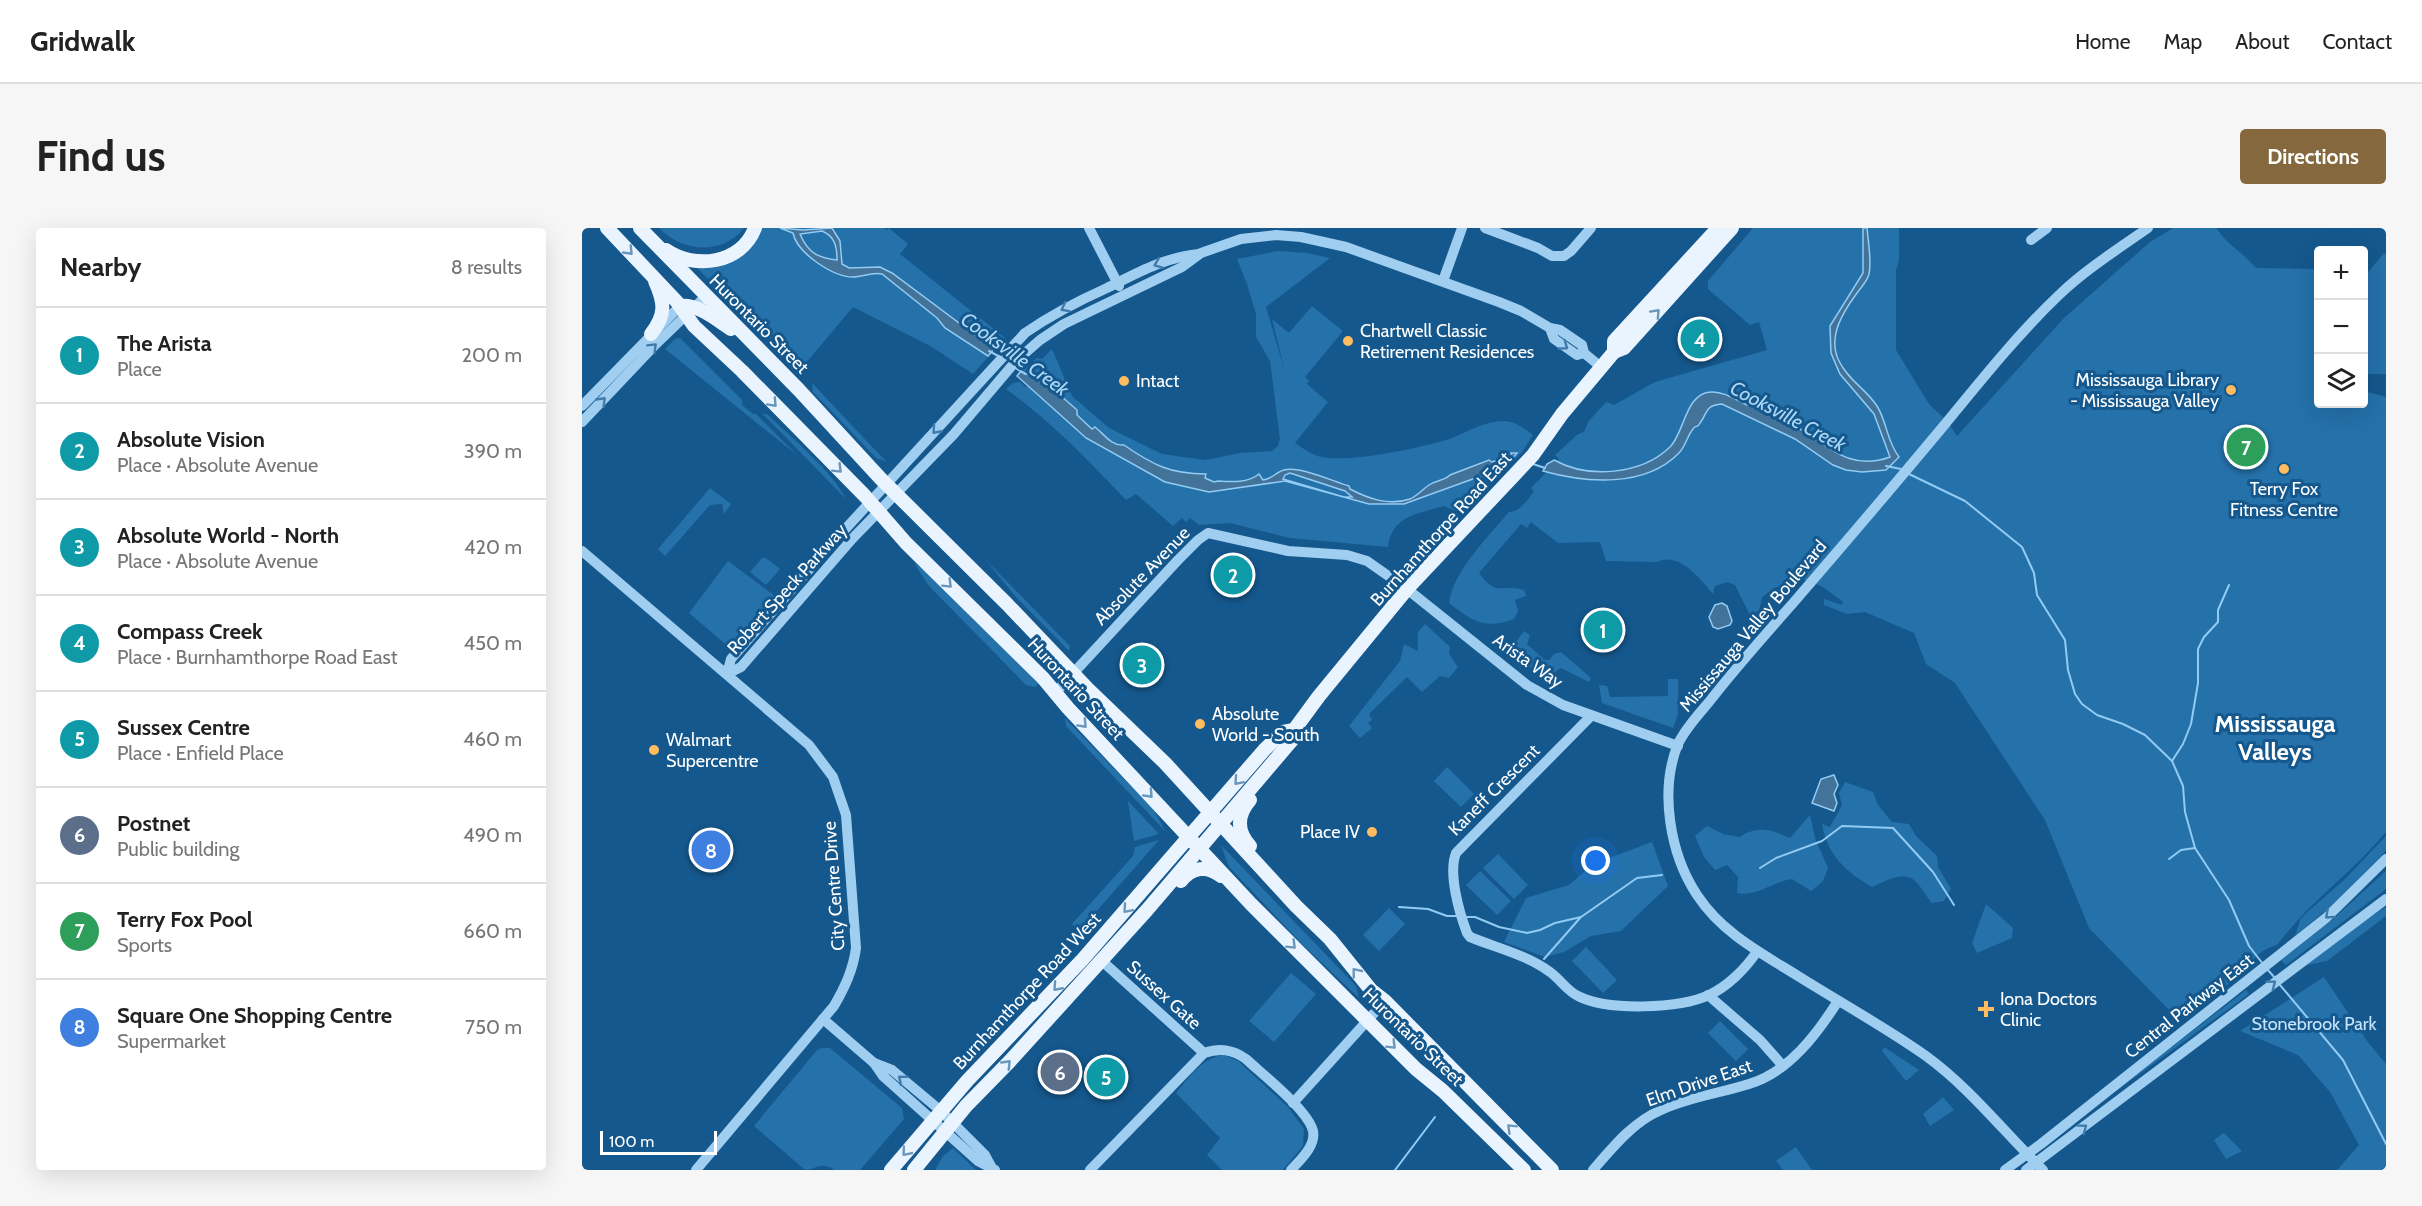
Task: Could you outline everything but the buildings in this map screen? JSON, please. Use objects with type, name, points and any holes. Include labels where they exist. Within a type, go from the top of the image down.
[{"type":"main road","name":"Hurontario Street","points":[[607,228],[1056,693],[1251,904],[1416,1069],[1443,1091],[1524,1170]]},
{"type":"main road","points":[[642,230],[670,252],[688,260],[704,262],[724,258],[734,252],[748,239],[755,228]]},
{"type":"main road","name":"Burnhamthorpe Road East","points":[[1614,352],[1614,341],[1718,228]]},
{"type":"main road","name":"Burnhamthorpe Road East","points":[[1200,848],[1293,739],[1294,730],[1407,589],[1533,455],[1614,352],[1624,348],[1732,228]]},
{"type":"main road","name":"Hurontario Street","points":[[642,230],[795,386],[892,490],[1165,763],[1296,906],[1330,939],[1371,990],[1385,1001],[1552,1170]]},
{"type":"main road","points":[[651,334],[660,323],[663,309],[661,295],[652,274]]},
{"type":"main road","points":[[686,310],[730,329],[795,386]]},
{"type":"main road","name":"Burnhamthorpe Road East","points":[[1211,812],[1271,743],[1283,732],[1294,730]]},
{"type":"main road","points":[[1273,762],[1268,778],[1243,808],[1239,821],[1240,831],[1242,838],[1294,895],[1296,906]]},
{"type":"main road","name":"Burnhamthorpe Road West","points":[[891,1170],[937,1115],[1076,967],[1211,812]]},
{"type":"main road","name":"Burnhamthorpe Road West","points":[[914,1170],[949,1127],[1102,961],[1200,848]]},
{"type":"main road","points":[[1153,904],[1162,902],[1184,876],[1202,868],[1216,871],[1251,904]]},
{"type":"street","points":[[1089,228],[1124,295]]},
{"type":"street","points":[[1443,281],[1462,228]]},
{"type":"street","points":[[1485,228],[1538,248],[1551,256],[1564,256],[1591,228]]},
{"type":"street","points":[[2031,240],[2047,228]]},
{"type":"street","name":"Mississauga Valley Boulevard","points":[[2040,1166],[1943,1069],[1838,1000],[1756,953],[1715,916],[1698,896],[1683,866],[1672,826],[1669,801],[1671,773],[1678,746],[1743,658],[1794,603],[1971,391],[2058,295],[2148,228]]},
{"type":"street","name":"Robert Speck Parkway","points":[[727,674],[731,659],[827,549],[875,508],[892,490],[986,375],[1025,333],[1043,320],[1178,256],[1201,253],[1241,239],[1276,235],[1301,237],[1346,247],[1521,311],[1550,328],[1560,330],[1582,345],[1584,353],[1601,368]]},
{"type":"street","name":"Robert Speck Parkway","points":[[892,490],[954,434],[1016,361],[1040,340],[1064,324],[1182,267],[1201,253]]},
{"type":"street","points":[[582,406],[651,334],[706,296]]},
{"type":"street","points":[[582,422],[686,310]]},
{"type":"street","name":"Absolute Avenue","points":[[1056,693],[1178,560],[1208,533],[1288,551],[1347,555],[1367,561],[1407,589]]},
{"type":"street","name":"City Centre Drive","points":[[582,551],[819,755],[833,777],[846,815],[856,948],[853,967],[846,985],[834,1006],[696,1170]]},
{"type":"street","name":"Arista Way","points":[[1407,589],[1527,685],[1554,701],[1678,746]]},
{"type":"street","name":"Kaneff Crescent","points":[[1591,716],[1456,852],[1452,863],[1461,910],[1470,937],[1531,960],[1551,972],[1577,996],[1600,1002],[1638,1007],[1687,1001],[1708,995],[1746,966],[1756,953]]},
{"type":"street","name":"Central Parkway East","points":[[2005,1170],[2279,956],[2355,891],[2386,859]]},
{"type":"street","points":[[2355,891],[2386,866]]},
{"type":"street","name":"Central Parkway East","points":[[2026,1170],[2040,1166],[2254,998],[2385,900]]},
{"type":"street","name":"Sussex Gate","points":[[1102,961],[1204,1053]]},
{"type":"street","points":[[1708,995],[1760,1040],[1783,1066]]},
{"type":"street","name":"Elm Drive East","points":[[1593,1170],[1623,1137],[1642,1121],[1661,1110],[1752,1083],[1774,1073],[1803,1048],[1838,1000]]},
{"type":"street","points":[[1293,1103],[1385,1001]]},
{"type":"street","points":[[823,1019],[874,1063],[892,1070],[949,1127],[978,1161],[994,1169]]},
{"type":"street","points":[[1090,1170],[1204,1053],[1222,1050],[1236,1052],[1305,1116],[1313,1131],[1312,1143],[1306,1154],[1291,1170]]},
{"type":"green space","points":[[659,228],[744,228],[725,243],[702,248],[679,242]]},
{"type":"green space","points":[[757,228],[884,228],[887,230],[889,228],[908,244],[900,254],[1005,338],[973,374],[932,347],[853,307],[800,370],[695,266],[723,262]]},
{"type":"green space","points":[[1753,228],[1899,228],[1899,261],[1896,270],[1896,350],[1929,404],[1947,421],[1957,436],[2064,318],[2150,242],[2173,228],[2216,228],[2256,268],[2314,269],[2314,408],[2368,408],[2368,392],[2386,397],[2386,832],[2302,915],[2277,945],[2258,955],[2232,982],[2215,990],[2220,983],[2175,1016],[2089,928],[2045,820],[1955,683],[1926,664],[1914,633],[1865,612],[1847,614],[1824,605],[1824,599],[1842,605],[1843,602],[1823,587],[1794,575],[1783,588],[1776,587],[1762,597],[1759,611],[1750,615],[1735,585],[1727,582],[1715,586],[1713,594],[1688,568],[1673,560],[1606,561],[1600,542],[1558,543],[1531,522],[1527,528],[1521,524],[1479,573],[1495,588],[1524,590],[1526,596],[1515,600],[1518,611],[1514,619],[1486,624],[1472,619],[1449,603],[1457,579],[1473,555],[1509,512],[1520,508],[1526,502],[1534,491],[1531,488],[1559,459],[1555,455],[1578,434],[1584,432],[1588,422],[1606,402],[1614,405],[1655,382],[1767,350],[1759,322],[1750,325],[1708,289],[1708,281]]},
{"type":"green space","points":[[1278,251],[1307,253],[1330,258],[1266,307],[1285,372],[1272,319],[1289,333],[1312,306],[1343,331],[1305,377],[1309,381],[1307,384],[1328,402],[1295,443],[1315,455],[1343,458],[1383,454],[1423,446],[1497,421],[1512,422],[1533,435],[1522,452],[1460,513],[1444,506],[1416,514],[1395,528],[1390,536],[1388,547],[1290,538],[1230,523],[1199,525],[1190,518],[1186,522],[1182,518],[1173,526],[1136,494],[1126,500],[1054,428],[1006,389],[1013,383],[1020,382],[1026,387],[1035,376],[1031,372],[1021,371],[1037,358],[1042,359],[1052,349],[1072,396],[1109,428],[1162,454],[1205,460],[1240,453],[1272,451],[1278,446],[1280,439],[1270,361],[1256,337],[1256,314],[1237,259]]},
{"type":"green space","points":[[2384,253],[2386,255],[2386,374],[2368,374],[2368,272]]},
{"type":"green space","points":[[680,338],[742,400],[742,405],[756,414],[798,456],[665,349],[675,339]]},
{"type":"green space","points":[[812,383],[887,462],[876,458],[813,392]]},
{"type":"green space","points":[[762,413],[768,415],[811,455],[840,488],[846,499]]},
{"type":"green space","points":[[710,488],[731,504],[724,514],[722,504],[710,505],[665,556],[658,549]]},
{"type":"green space","points":[[762,558],[766,558],[780,569],[766,585],[750,572]]},
{"type":"green space","points":[[985,559],[1070,646],[1069,651],[1016,597]]},
{"type":"green space","points":[[728,561],[775,596],[729,647],[689,613]]},
{"type":"green space","points":[[914,563],[937,579],[1039,683],[1035,687],[1026,685],[929,586]]},
{"type":"green space","points":[[1425,624],[1450,647],[1449,654],[1458,667],[1449,678],[1440,676],[1422,692],[1407,677],[1369,714],[1372,720],[1368,723],[1372,728],[1360,738],[1349,726],[1400,661],[1404,644],[1418,651],[1418,632]]},
{"type":"green space","points":[[1524,631],[1530,635],[1527,644],[1545,660],[1561,652],[1591,678],[1589,682],[1561,668],[1545,678],[1515,657],[1512,647]]},
{"type":"green space","points":[[1668,679],[1678,679],[1678,714],[1673,728],[1602,703],[1599,685],[1607,686],[1610,697],[1668,696]]},
{"type":"green space","points":[[1065,718],[1154,810],[1165,831],[1066,726]]},
{"type":"green space","points":[[1447,767],[1474,794],[1461,807],[1434,781]]},
{"type":"green space","points":[[1845,782],[1873,792],[1878,805],[1892,822],[1909,824],[1916,836],[1937,856],[1938,867],[1951,889],[1944,901],[1932,903],[1916,882],[1904,877],[1893,878],[1872,887],[1839,862],[1833,854],[1822,824],[1830,827],[1842,805],[1839,793]]},
{"type":"green space","points":[[1128,801],[1159,834],[1134,841]]},
{"type":"green space","points":[[1810,815],[1815,838],[1828,868],[1823,881],[1811,891],[1792,879],[1751,893],[1737,893],[1738,877],[1727,865],[1715,870],[1704,857],[1695,836],[1707,826],[1723,834],[1740,837],[1752,831],[1765,830],[1790,838]]},
{"type":"green space","points":[[2386,836],[2386,850],[2382,855],[2331,906],[2295,936],[2300,920],[2305,914],[2344,880]]},
{"type":"green space","points":[[1159,840],[1080,930],[1072,924],[1133,856],[1135,847]]},
{"type":"green space","points":[[1652,842],[1668,886],[1621,931],[1591,936],[1564,952],[1545,957],[1504,942],[1526,898],[1569,885],[1593,864]]},
{"type":"green space","points":[[1221,845],[1356,986],[1359,998],[1303,945],[1229,867]]},
{"type":"green space","points":[[1498,854],[1528,885],[1514,899],[1483,868]]},
{"type":"green space","points":[[1480,871],[1511,901],[1497,915],[1466,885]]},
{"type":"green space","points":[[2386,871],[2386,889],[2286,965],[2281,960],[2331,921]]},
{"type":"green space","points":[[1986,904],[2013,928],[2012,938],[1977,953],[1972,943]]},
{"type":"green space","points":[[2386,907],[2386,916],[2327,961],[2307,965],[2353,928]]},
{"type":"green space","points":[[1389,908],[1405,924],[1379,951],[1363,935]]},
{"type":"green space","points":[[1586,947],[1617,980],[1603,993],[1572,961]]},
{"type":"green space","points":[[1291,973],[1316,994],[1274,1042],[1249,1021]]},
{"type":"green space","name":"Stonebrook Park","points":[[2324,977],[2367,1041],[2386,1064],[2386,1170],[2337,1170],[2359,1145],[2330,1092],[2298,1055],[2240,1031]]},
{"type":"green space","points":[[2246,990],[2249,994],[2116,1091],[2116,1090]]},
{"type":"green space","points":[[1720,1021],[1748,1049],[1736,1061],[1708,1033]]},
{"type":"green space","points":[[1884,1047],[1919,1070],[1906,1081],[1882,1051]]},
{"type":"green space","points":[[830,1048],[902,1108],[904,1119],[860,1170],[834,1170],[824,1166],[804,1169],[754,1126],[817,1050]]},
{"type":"green space","points":[[1224,1055],[1238,1061],[1288,1107],[1304,1129],[1303,1146],[1283,1170],[1222,1170],[1207,1155],[1220,1138],[1176,1093],[1202,1064]]},
{"type":"green space","points":[[1943,1097],[1954,1110],[1930,1126],[1923,1114]]},
{"type":"green space","points":[[2224,1133],[2242,1151],[2226,1159],[2214,1140]]},
{"type":"green space","points":[[1796,1147],[1812,1170],[1783,1170],[1776,1161]]},
{"type":"green space","points":[[953,1148],[976,1170],[935,1170],[943,1156]]},
{"type":"shaded area","points":[[780,228],[803,230],[832,228],[840,241],[842,264],[849,268],[880,267],[892,273],[994,349],[988,356],[945,328],[937,318],[882,274],[853,277],[826,268],[808,256],[796,241],[793,233]],"holes":[[[822,231],[834,242],[837,260],[824,258],[814,253],[806,246],[800,234]]]},
{"type":"shaded area","points":[[1863,228],[1867,228],[1869,274],[1838,325],[1835,343],[1843,368],[1877,406],[1899,457],[1886,470],[1862,472],[1846,470],[1833,465],[1795,439],[1722,404],[1712,406],[1708,410],[1679,453],[1665,464],[1649,472],[1614,480],[1596,480],[1543,471],[1547,464],[1554,460],[1582,470],[1598,472],[1644,464],[1670,447],[1696,399],[1702,394],[1711,392],[1724,394],[1783,420],[1851,459],[1876,461],[1890,457],[1874,414],[1840,374],[1831,353],[1830,326],[1863,273]]},
{"type":"shaded area","points":[[1021,371],[1052,388],[1077,410],[1077,415],[1092,429],[1095,427],[1111,442],[1124,445],[1162,467],[1193,474],[1206,474],[1205,478],[1214,482],[1235,482],[1259,474],[1263,480],[1291,469],[1349,486],[1350,489],[1364,496],[1394,502],[1410,499],[1432,483],[1450,475],[1489,460],[1492,462],[1512,456],[1511,453],[1517,453],[1506,466],[1404,504],[1369,504],[1285,481],[1209,492],[1165,482],[1086,438],[1017,376]],"holes":[[[1290,473],[1345,491],[1352,497],[1344,497],[1283,479]]]},
{"type":"shaded area","points":[[2242,431],[2263,451],[2250,464],[2229,443]]},
{"type":"shaded area","points":[[1722,603],[1727,606],[1732,621],[1730,625],[1718,629],[1713,627],[1709,617],[1715,605]]},
{"type":"shaded area","points":[[1834,775],[1838,785],[1834,794],[1837,803],[1834,811],[1812,803],[1821,779]]},
{"type":"waterway","name":"Cooksville Creek","points":[[989,351],[1000,357]]},
{"type":"waterway","name":"Cooksville Creek","points":[[1014,367],[1025,374]]},
{"type":"waterway","name":"Cooksville Creek","points":[[1533,464],[1545,468]]},
{"type":"waterway","name":"Cooksville Creek","points":[[1886,466],[1901,469]]},
{"type":"waterway","name":"Cooksville Creek","points":[[1909,474],[1965,501],[2022,547],[2034,573],[2037,595],[2065,640],[2068,670],[2075,694],[2082,704],[2097,715],[2145,735],[2172,761],[2183,786],[2185,812],[2195,848],[2229,900],[2249,946],[2263,964]]},
{"type":"waterway","points":[[2172,761],[2183,744],[2191,724],[2198,683],[2198,649],[2204,637],[2218,622],[2218,610],[2229,585]]},
{"type":"waterway","points":[[1760,868],[1776,858],[1822,841],[1842,826],[1893,828],[1933,872],[1954,905]]},
{"type":"waterway","points":[[2169,859],[2181,850],[2195,848]]},
{"type":"waterway","points":[[1467,917],[1475,917],[1499,927],[1527,933],[1581,917],[1637,878],[1662,875]]},
{"type":"waterway","points":[[1399,907],[1428,909],[1447,916],[1458,916]]},
{"type":"waterway","points":[[1544,959],[1580,918]]},
{"type":"waterway","name":"Cooksville Creek","points":[[2267,969],[2275,978]]},
{"type":"waterway","name":"Cooksville Creek","points":[[2280,985],[2343,1060],[2386,1144]]},
{"type":"waterway","points":[[1395,1170],[1435,1117]]},
{"type":"place","name":"Compass Creek","points":[[1700,339]]},
{"type":"place","name":"Chartwell Classic Retirement Residences","points":[[1348,341]]},
{"type":"place","name":"Intact","points":[[1124,381]]},
{"type":"place","name":"Mississauga Library - Mississauga Valley","points":[[2231,390]]},
{"type":"place","name":"Terry Fox Pool","points":[[2246,447]]},
{"type":"place","name":"Terry Fox Fitness Centre","points":[[2284,469]]},
{"type":"place","name":"Absolute Vision","points":[[1233,575]]},
{"type":"place","name":"The Arista","points":[[1603,630]]},
{"type":"place","name":"Absolute World - North","points":[[1142,665]]},
{"type":"place","name":"Absolute World - South","points":[[1200,724]]},
{"type":"place","name":"Walmart Supercentre","points":[[654,750]]},
{"type":"place","name":"Place IV","points":[[1372,832]]},
{"type":"place","name":"Square One Shopping Centre","points":[[711,850]]},
{"type":"place","name":"Iona Doctors Clinic","points":[[1986,1009]]},
{"type":"place","name":"Postnet","points":[[1060,1072]]},
{"type":"place","name":"Sussex Centre","points":[[1106,1077]]},
{"type":"district","name":"Mississauga Valleys","points":[[2275,738]]}]
